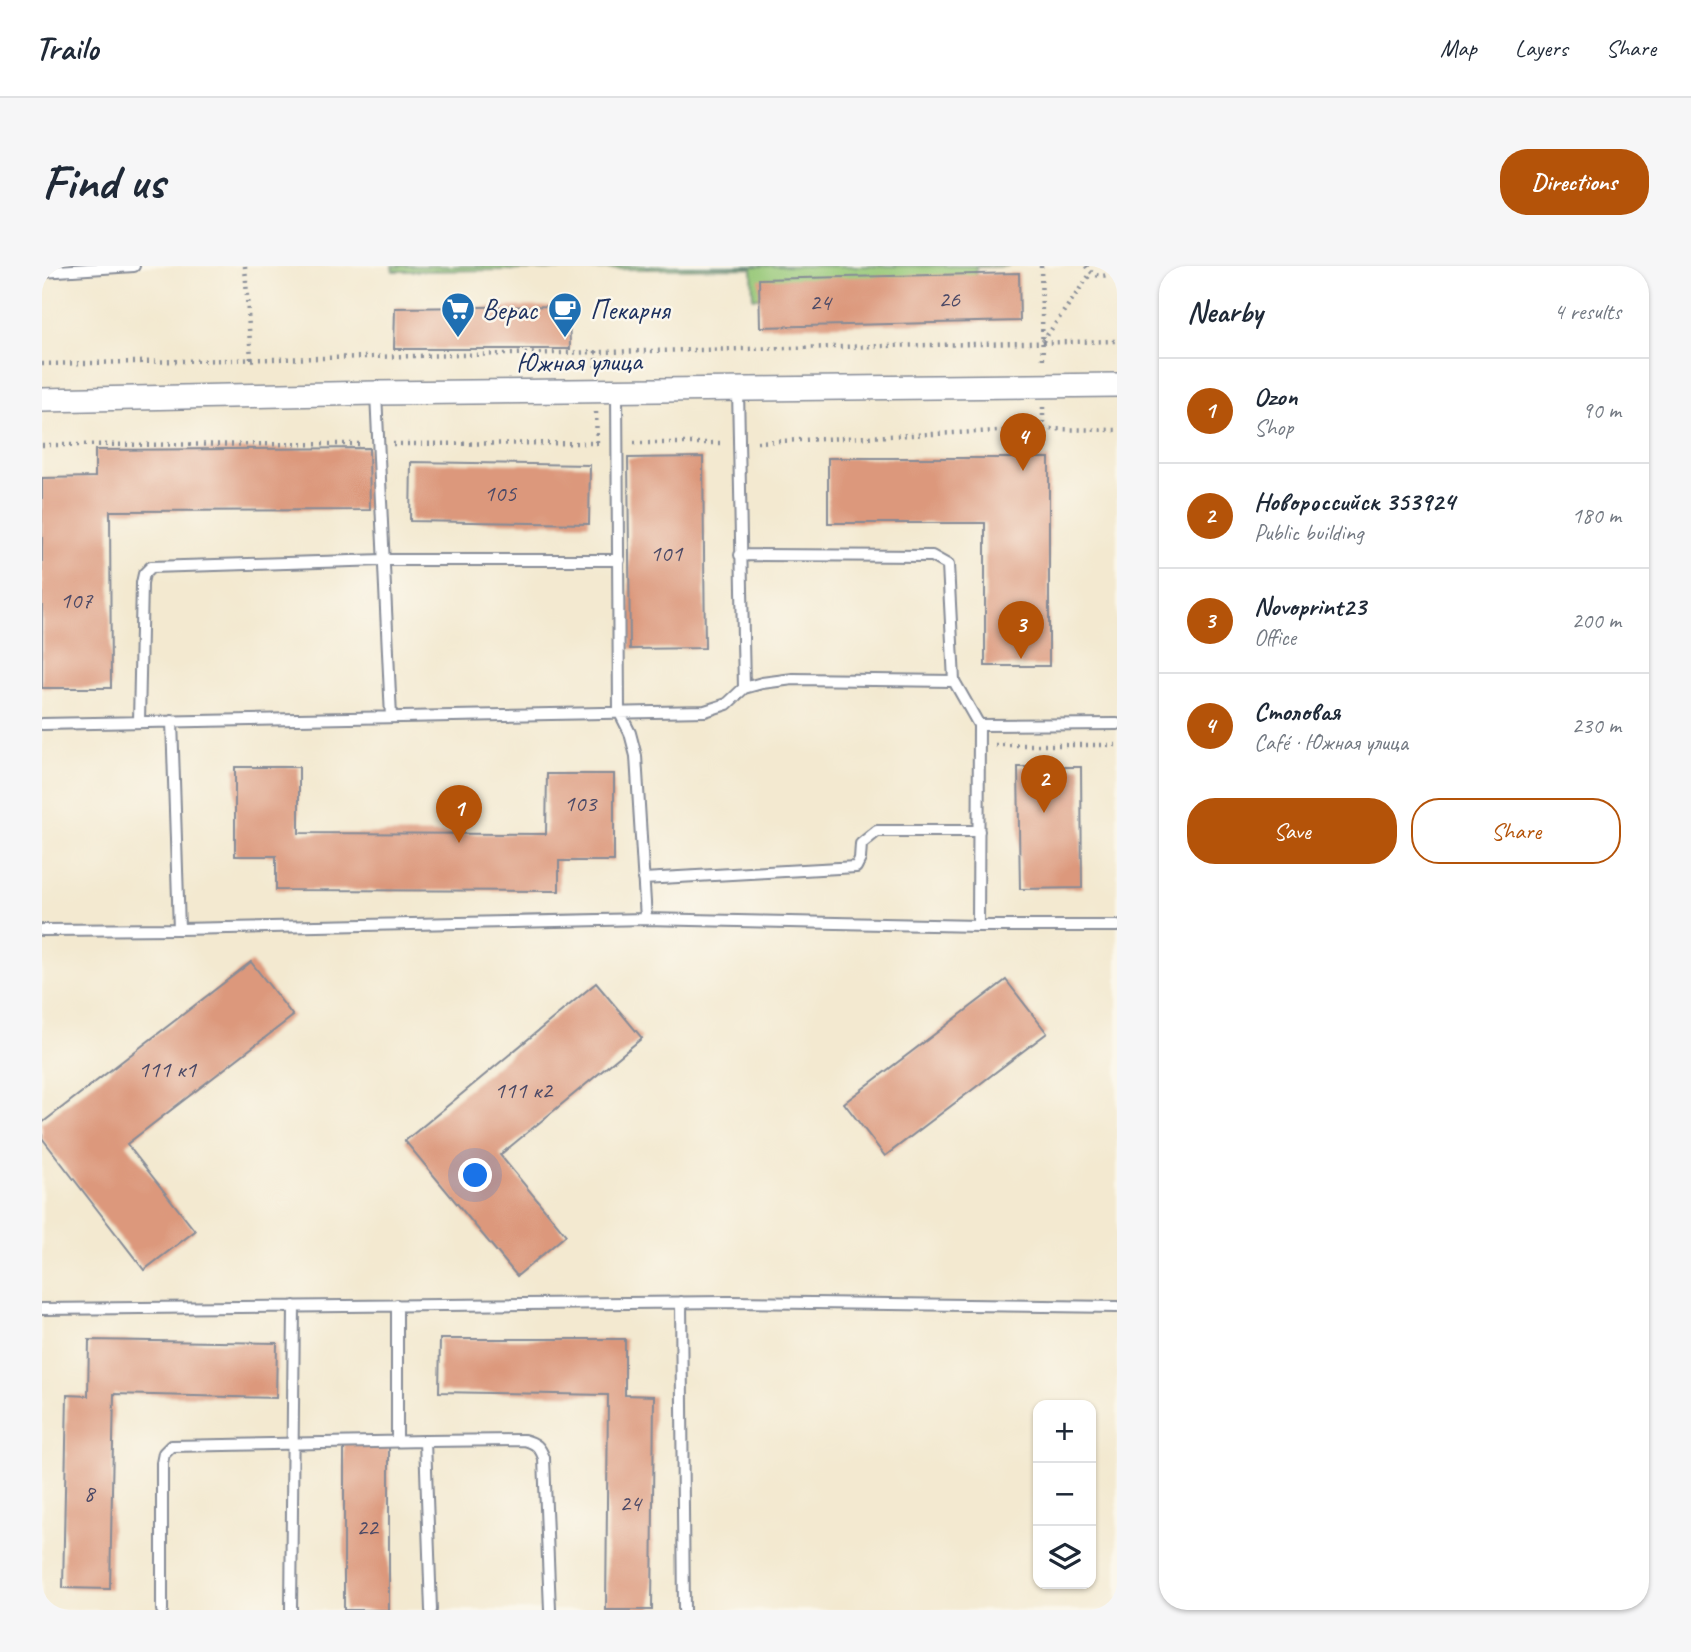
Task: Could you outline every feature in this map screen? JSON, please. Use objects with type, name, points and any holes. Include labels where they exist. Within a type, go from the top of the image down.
[{"type":"street","name":"Южная улица","points":[[42,400],[376,393],[1117,385]]},
{"type":"lane","points":[[42,272],[134,266]]},
{"type":"lane","points":[[738,390],[744,688]]},
{"type":"lane","points":[[617,391],[620,711],[636,756],[646,919]]},
{"type":"lane","points":[[376,393],[391,717]]},
{"type":"lane","points":[[740,555],[932,556],[941,558],[948,565],[951,575],[954,681],[979,725],[978,926]]},
{"type":"lane","points":[[139,721],[142,583],[144,574],[151,567],[384,560],[620,560]]},
{"type":"lane","points":[[42,724],[705,711],[727,704],[744,688],[793,679],[954,681]]},
{"type":"lane","points":[[172,721],[179,929]]},
{"type":"lane","points":[[979,725],[1117,724]]},
{"type":"lane","points":[[643,879],[856,867],[860,859],[861,844],[877,831],[979,831]]},
{"type":"lane","points":[[42,930],[646,919],[1117,926]]},
{"type":"lane","points":[[681,1302],[684,1610]]},
{"type":"lane","points":[[42,1309],[681,1302],[1117,1307]]},
{"type":"lane","points":[[397,1305],[397,1441]]},
{"type":"lane","points":[[290,1610],[294,1306]]},
{"type":"lane","points":[[162,1610],[164,1453],[181,1443],[524,1440],[534,1442],[541,1449],[550,1610]]},
{"type":"lane","points":[[425,1441],[431,1610]]},
{"type":"path","points":[[244,266],[251,359]]},
{"type":"path","points":[[1041,266],[1042,342]]},
{"type":"path","points":[[1086,266],[1091,273],[1101,277],[1112,273],[1117,267]]},
{"type":"path","points":[[1042,342],[1091,273]]},
{"type":"path","points":[[1112,273],[1117,282]]},
{"type":"path","points":[[42,364],[1117,341]]},
{"type":"path","points":[[42,445],[739,443],[1043,429],[1117,430]]},
{"type":"path","points":[[979,745],[1117,745]]},
{"type":"green space","points":[[392,266],[1010,266],[976,267],[976,293],[753,298],[752,268],[393,271]]},
{"type":"building","points":[[1019,273],[1020,321],[760,327],[759,279]]},
{"type":"building","points":[[569,306],[570,349],[394,349],[395,308]]},
{"type":"building","points":[[369,448],[370,510],[110,511],[111,688],[42,688],[42,478],[95,477],[95,450]]},
{"type":"building","points":[[703,457],[705,648],[630,649],[628,458]]},
{"type":"building","points":[[828,458],[1049,458],[1049,666],[985,666],[985,523],[828,523]]},
{"type":"building","points":[[411,462],[590,465],[589,524],[410,521]]},
{"type":"building","points":[[235,767],[299,767],[299,833],[546,834],[547,774],[614,774],[614,861],[559,861],[559,891],[276,890],[276,856],[235,856]]},
{"type":"building","points":[[1018,767],[1081,767],[1082,888],[1020,889]]},
{"type":"building","points":[[251,962],[293,1016],[127,1144],[195,1231],[144,1270],[42,1138],[42,1123]]},
{"type":"building","points":[[1006,980],[1047,1033],[885,1156],[844,1103]]},
{"type":"building","points":[[596,983],[642,1038],[500,1155],[566,1235],[517,1276],[405,1141]]},
{"type":"building","points":[[440,1339],[625,1339],[625,1395],[654,1396],[652,1610],[606,1610],[608,1395],[439,1392]]},
{"type":"building","points":[[89,1340],[277,1343],[276,1398],[114,1394],[110,1589],[63,1588],[67,1395],[88,1396]]},
{"type":"building","points":[[344,1443],[389,1443],[389,1610],[344,1610]]},
{"type":"place","name":"Верас","points":[[458,339]]},
{"type":"place","name":"Пекарня","points":[[565,339]]},
{"type":"place","name":"Столовая","points":[[1023,471]]},
{"type":"place","name":"Novoprint23","points":[[1021,659]]},
{"type":"place","name":"Новороссийск 353924","points":[[1044,813]]},
{"type":"place","name":"Ozon","points":[[459,843]]}]
